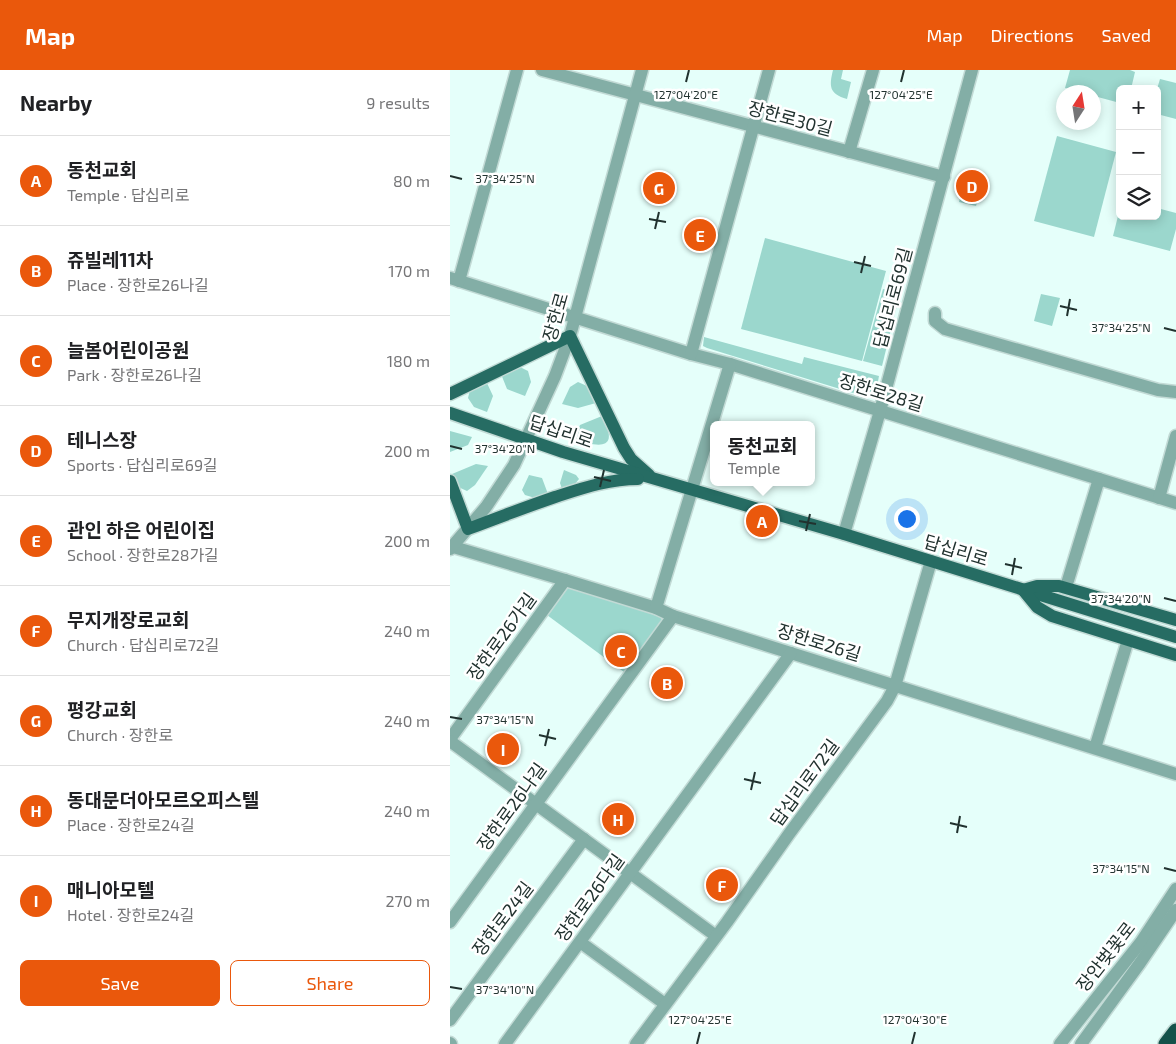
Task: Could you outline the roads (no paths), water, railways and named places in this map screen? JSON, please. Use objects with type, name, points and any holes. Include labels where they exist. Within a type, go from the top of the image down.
[{"type":"highway","points":[[1166,1044],[1176,1031]]},
{"type":"main road","points":[[450,394],[570,336],[624,448],[631,459],[653,478]]},
{"type":"main road","name":"답십리로","points":[[450,413],[571,455],[844,534],[1176,637]]},
{"type":"main road","points":[[450,481],[468,529],[596,484],[617,479],[653,478]]},
{"type":"main road","points":[[1176,620],[1066,587],[1041,585],[1024,590],[1038,607],[1052,616],[1176,655]]},
{"type":"street","points":[[454,280],[517,70]]},
{"type":"street","name":"장한로30길","points":[[542,70],[944,177]]},
{"type":"street","name":"장한로","points":[[451,548],[486,507],[514,465],[555,376],[570,336],[642,70]]},
{"type":"street","points":[[691,354],[769,70]]},
{"type":"street","name":"장한로30길","points":[[849,152],[873,70]]},
{"type":"street","name":"답십리로69길","points":[[844,534],[880,411],[972,70]]},
{"type":"street","name":"장한로28길","points":[[454,280],[1176,503]]},
{"type":"street","points":[[935,313],[935,321],[945,329],[1158,390],[1176,392]]},
{"type":"street","points":[[712,421],[730,364]]},
{"type":"street","points":[[656,608],[710,428]]},
{"type":"street","points":[[1159,498],[1176,436]]},
{"type":"street","points":[[1066,587],[1099,479]]},
{"type":"street","name":"장한로26길","points":[[451,548],[656,608],[674,616],[1176,774]]},
{"type":"street","name":"답십리로72길","points":[[636,1044],[887,701],[896,686],[931,561]]},
{"type":"street","name":"장한로26가길","points":[[450,740],[565,580]]},
{"type":"street","name":"장한로26나길","points":[[450,922],[674,616]]},
{"type":"street","points":[[1095,748],[1128,640]]},
{"type":"street","name":"장한로26다길","points":[[505,1044],[792,653]]},
{"type":"street","points":[[450,740],[716,936]]},
{"type":"street","name":"장한로24길","points":[[450,1020],[584,839]]},
{"type":"street","name":"장안벚꽃로","points":[[1060,1044],[1141,942],[1176,889]]},
{"type":"street","name":"장안벚꽃로","points":[[1081,1044],[1150,950],[1176,910]]},
{"type":"street","points":[[580,942],[665,1004]]},
{"type":"place","name":"테니스장","points":[[972,186]]},
{"type":"place","name":"평강교회","points":[[659,188]]},
{"type":"place","name":"관인 하은 어린이집","points":[[700,235]]},
{"type":"place","name":"동천교회","points":[[762,521]]},
{"type":"place","name":"늘봄어린이공원","points":[[621,651]]},
{"type":"place","name":"쥬빌레11차","points":[[667,683]]},
{"type":"place","name":"매니아모텔","points":[[503,749]]},
{"type":"place","name":"동대문더아모르오피스텔","points":[[618,819]]},
{"type":"place","name":"무지개장로교회","points":[[722,885]]}]
